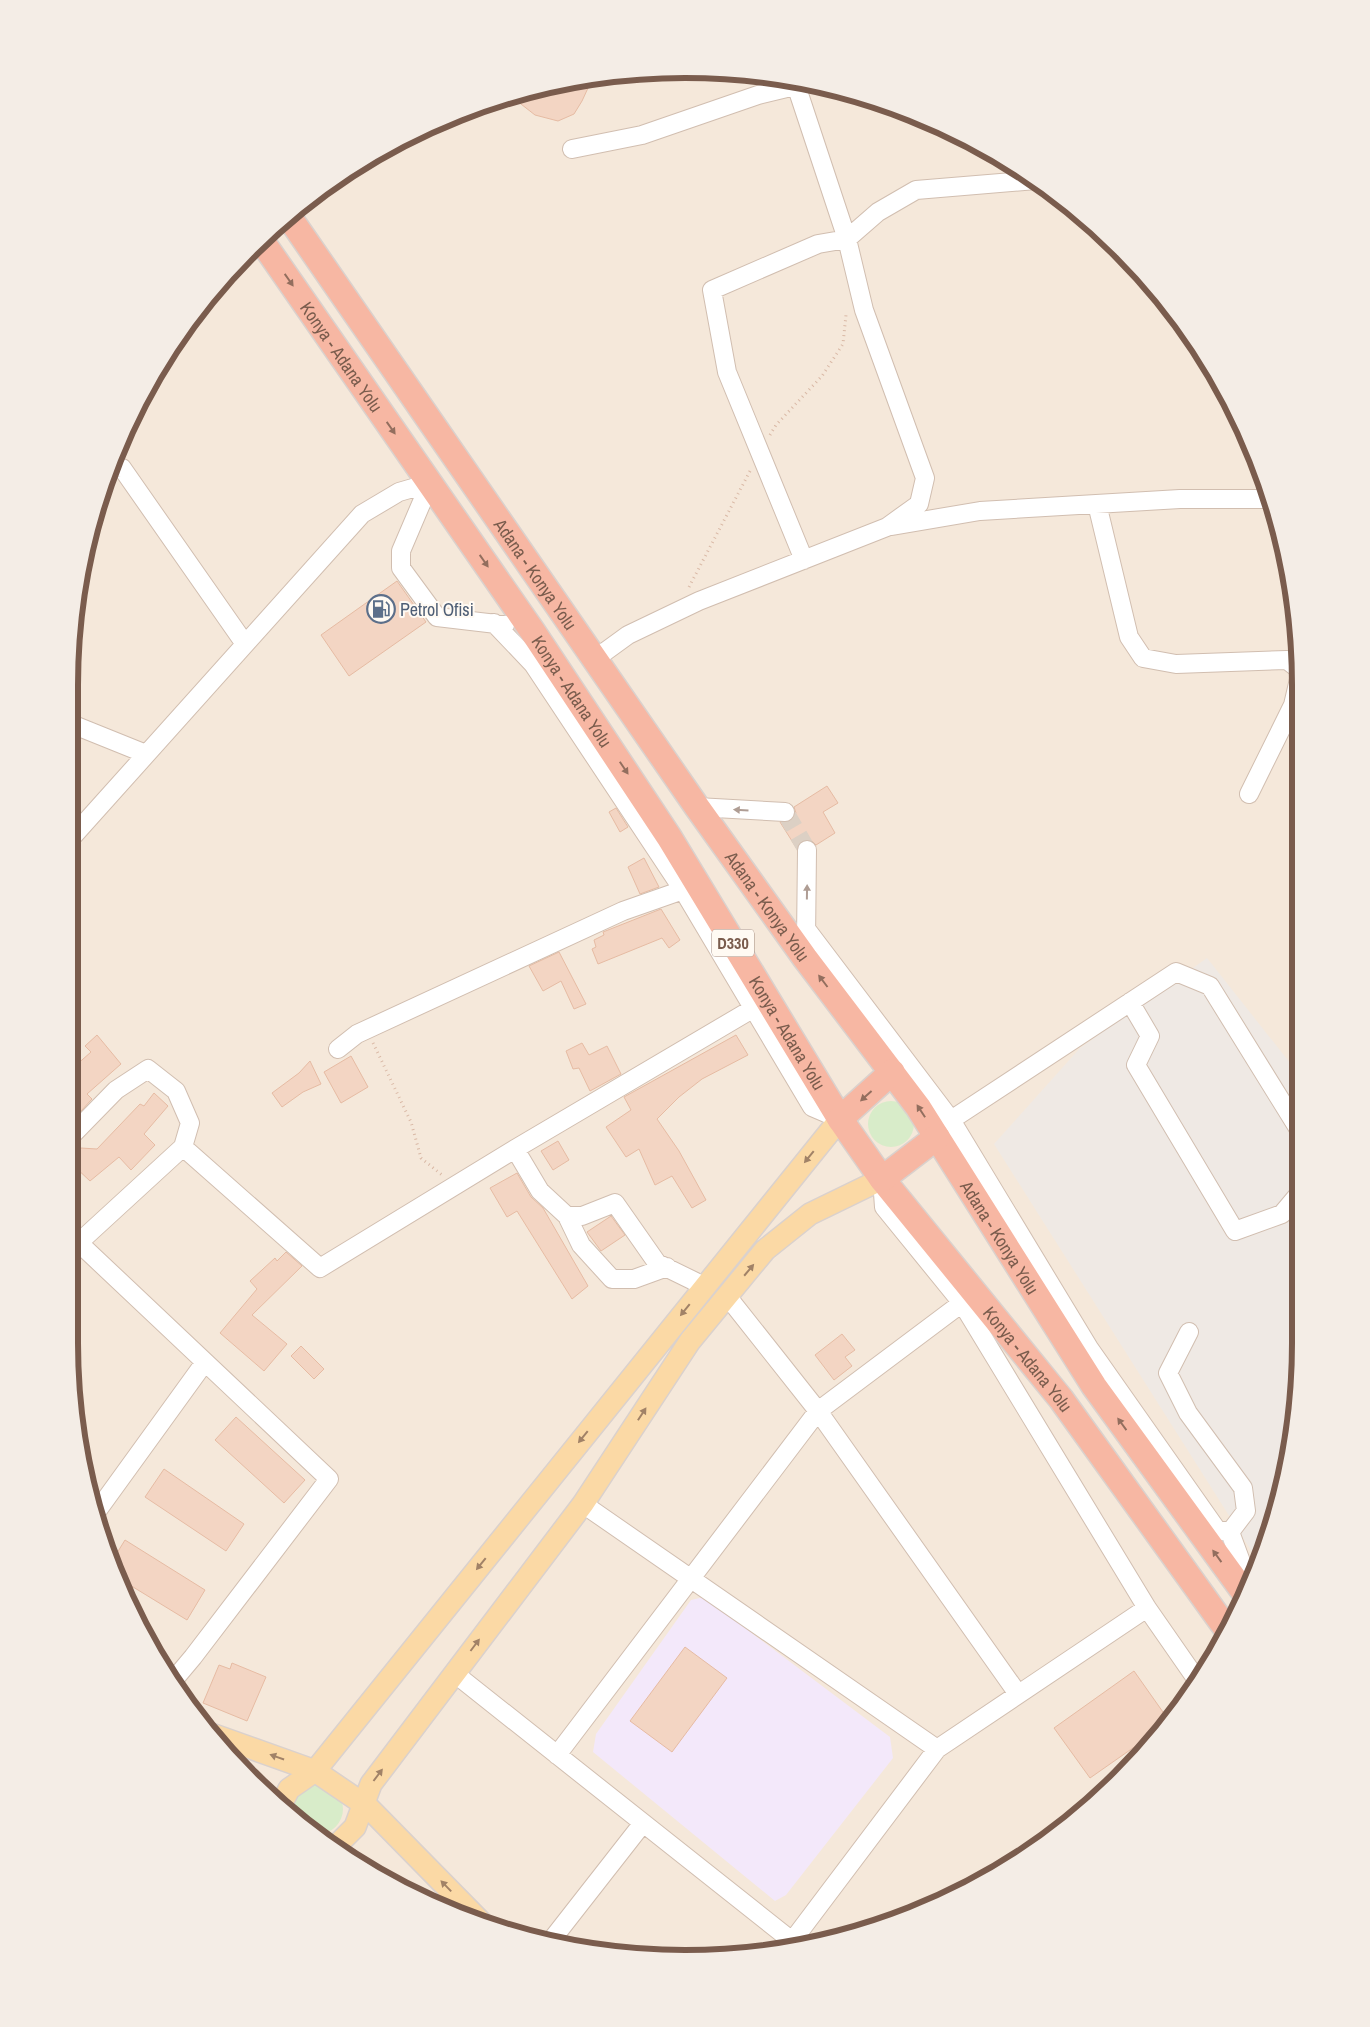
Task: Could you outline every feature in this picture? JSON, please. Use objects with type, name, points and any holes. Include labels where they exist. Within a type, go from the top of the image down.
[{"type":"highway","name":"Adana - Konya Yolu","points":[[294,220],[697,807],[805,958],[892,1072],[944,1129],[1094,1386],[1240,1588]]},
{"type":"highway","name":"Konya - Adana Yolu","points":[[265,246],[533,632],[669,837],[840,1119],[882,1179],[1061,1399],[1223,1624]]},
{"type":"highway","points":[[840,1119],[892,1072]]},
{"type":"highway","points":[[882,1179],[944,1129]]},
{"type":"main road","points":[[284,1799],[289,1789],[315,1771],[840,1119]]},
{"type":"main road","points":[[340,1842],[355,1827],[372,1784],[583,1504],[690,1341],[766,1250],[810,1214],[882,1179]]},
{"type":"main road","points":[[225,1739],[315,1771],[364,1804],[468,1909]]},
{"type":"street","points":[[572,149],[642,136],[785,86]]},
{"type":"street","points":[[796,88],[847,239],[864,310],[925,478],[919,504],[887,527]]},
{"type":"street","points":[[804,560],[727,372],[712,290],[818,244],[847,239],[878,212],[916,190],[1024,181]]},
{"type":"street","points":[[118,468],[122,468],[245,644]]},
{"type":"street","points":[[430,483],[401,551],[401,568],[437,617],[494,623],[533,632]]},
{"type":"street","points":[[78,830],[362,514],[399,492],[430,483]]},
{"type":"street","points":[[595,659],[628,635],[699,601],[887,527],[980,510],[1180,499],[1263,499]]},
{"type":"street","points":[[1098,504],[1129,637],[1143,658],[1176,664],[1287,660],[1291,663]]},
{"type":"street","points":[[494,623],[534,664],[683,890],[812,1107],[840,1119]]},
{"type":"street","points":[[1249,794],[1292,707]]},
{"type":"street","points":[[78,727],[146,754]]},
{"type":"street","points":[[697,807],[785,812]]},
{"type":"street","points":[[805,958],[807,850]]},
{"type":"street","points":[[338,1049],[366,1030],[623,911],[683,890]]},
{"type":"street","points":[[807,930],[944,1129],[1089,1348],[1217,1530],[1230,1532]]},
{"type":"street","points":[[944,1129],[1176,972],[1210,986],[1292,1118]]},
{"type":"street","points":[[1130,1002],[1150,1036],[1136,1065],[1235,1231],[1282,1214],[1292,1202]]},
{"type":"street","points":[[183,1147],[320,1268],[514,1149],[754,1008]]},
{"type":"street","points":[[78,1129],[116,1090],[148,1069],[176,1091],[190,1123],[183,1147],[78,1243]]},
{"type":"street","points":[[514,1149],[540,1190],[567,1216],[581,1245],[612,1279],[634,1279],[668,1268]]},
{"type":"street","points":[[882,1179],[884,1207],[962,1302],[1147,1608],[1193,1675]]},
{"type":"street","points":[[567,1216],[582,1216],[615,1203],[657,1263],[704,1286]]},
{"type":"street","points":[[78,1247],[205,1362],[328,1479],[177,1676]]},
{"type":"street","points":[[727,1296],[818,1411],[1018,1694]]},
{"type":"street","points":[[557,1755],[818,1411],[962,1302]]},
{"type":"street","points":[[1189,1332],[1168,1373],[1188,1413],[1243,1488],[1246,1511],[1230,1532]]},
{"type":"street","points":[[100,1507],[205,1362]]},
{"type":"street","points":[[583,1504],[937,1748]]},
{"type":"street","points":[[1230,1532],[1246,1575]]},
{"type":"street","points":[[793,1940],[937,1748],[1147,1608]]},
{"type":"street","points":[[454,1673],[643,1823],[786,1941]]},
{"type":"street","points":[[555,1935],[643,1823]]},
{"type":"path","points":[[366,1030],[407,1113],[421,1158],[455,1186]]},
{"type":"shaded area","points":[[645,79],[725,79],[764,83],[804,89],[880,110],[954,140],[989,159],[1023,180],[1086,228],[1142,284],[1167,315],[1190,347],[1230,416],[1260,490],[1272,528],[1281,566],[1291,645],[1292,1342],[1291,1382],[1287,1421],[1281,1461],[1272,1499],[1260,1537],[1230,1611],[1190,1680],[1142,1743],[1086,1799],[1023,1847],[954,1887],[880,1917],[842,1929],[804,1938],[764,1944],[685,1950],[645,1948],[566,1938],[490,1917],[416,1887],[347,1847],[284,1799],[255,1772],[203,1712],[180,1680],[140,1611],[110,1537],[89,1461],[79,1382],[78,685],[79,645],[83,606],[89,566],[98,528],[110,490],[140,416],[180,347],[228,284],[284,228],[315,203],[347,180],[416,140],[490,110],[528,98],[566,89]]},
{"type":"shaded area","points":[[1207,958],[1292,1065],[1291,1382],[1281,1461],[1272,1499],[1253,1554],[994,1144],[1080,1048]]},
{"type":"shaded area","points":[[704,1597],[890,1737],[893,1758],[786,1895],[775,1901],[593,1752],[596,1734],[691,1600]]},
{"type":"green space","points":[[891,1101],[904,1105],[910,1111],[914,1124],[910,1137],[904,1143],[891,1147],[878,1143],[872,1137],[868,1124],[872,1111],[878,1105]]},
{"type":"green space","points":[[318,1784],[332,1789],[338,1795],[342,1804],[341,1818],[332,1829],[326,1832],[293,1807],[295,1800],[304,1789]]},
{"type":"building","points":[[588,86],[582,101],[574,114],[558,121],[535,115],[518,101],[566,89]]},
{"type":"building","points":[[397,581],[426,622],[349,676],[321,635]]},
{"type":"building","points":[[827,786],[838,803],[823,812],[835,833],[816,845],[812,841],[802,841],[797,849],[780,822],[790,821],[796,813],[794,807]]},
{"type":"building","points":[[616,808],[628,827],[620,832],[609,812]]},
{"type":"building","points":[[644,858],[659,887],[640,894],[628,867]]},
{"type":"building","points":[[661,909],[680,940],[669,948],[662,938],[598,964],[592,949],[596,947],[594,940],[604,935],[603,932]]},
{"type":"building","points":[[559,952],[586,1004],[574,1009],[561,981],[543,991],[529,966]]},
{"type":"building","points":[[97,1035],[121,1064],[87,1094],[92,1099],[81,1111],[78,1108],[78,1063],[91,1052],[85,1046]]},
{"type":"building","points":[[736,1035],[748,1055],[702,1079],[679,1097],[657,1119],[679,1151],[706,1200],[692,1208],[672,1176],[655,1185],[639,1149],[626,1157],[606,1127],[631,1110],[624,1097]]},
{"type":"building","points":[[582,1043],[589,1055],[607,1046],[621,1074],[590,1091],[579,1068],[573,1069],[566,1051]]},
{"type":"building","points":[[351,1056],[368,1087],[341,1103],[324,1072]]},
{"type":"building","points":[[310,1061],[321,1084],[303,1092],[282,1107],[272,1093],[299,1073]]},
{"type":"building","points":[[154,1093],[168,1106],[144,1134],[155,1145],[131,1170],[119,1157],[90,1181],[78,1170],[78,1156],[81,1148],[97,1149],[140,1104],[144,1106]]},
{"type":"building","points":[[558,1141],[569,1160],[553,1170],[541,1151]]},
{"type":"building","points":[[517,1173],[531,1197],[543,1208],[588,1286],[572,1299],[517,1211],[507,1217],[490,1188]]},
{"type":"building","points":[[611,1216],[625,1235],[601,1251],[587,1232]]},
{"type":"building","points":[[286,1252],[302,1266],[252,1315],[287,1344],[264,1371],[220,1333],[257,1289],[250,1281],[275,1258],[277,1261]]},
{"type":"building","points":[[842,1334],[855,1350],[845,1357],[852,1366],[834,1380],[815,1355]]},
{"type":"building","points":[[301,1346],[324,1369],[314,1379],[291,1356]]},
{"type":"building","points":[[236,1417],[305,1480],[284,1503],[215,1440]]},
{"type":"building","points":[[164,1469],[244,1524],[226,1551],[145,1497]]},
{"type":"building","points":[[125,1540],[205,1590],[187,1620],[128,1584],[116,1554]]},
{"type":"building","points":[[685,1647],[727,1678],[672,1752],[630,1721]]},
{"type":"building","points":[[232,1663],[266,1677],[247,1721],[203,1703],[219,1665],[230,1669]]},
{"type":"building","points":[[1134,1671],[1165,1715],[1145,1740],[1090,1778],[1054,1728]]},
{"type":"tunnel","points":[[785,812],[807,850]]},
{"type":"place","name":"Petrol Ofisi","points":[[381,609]]}]
